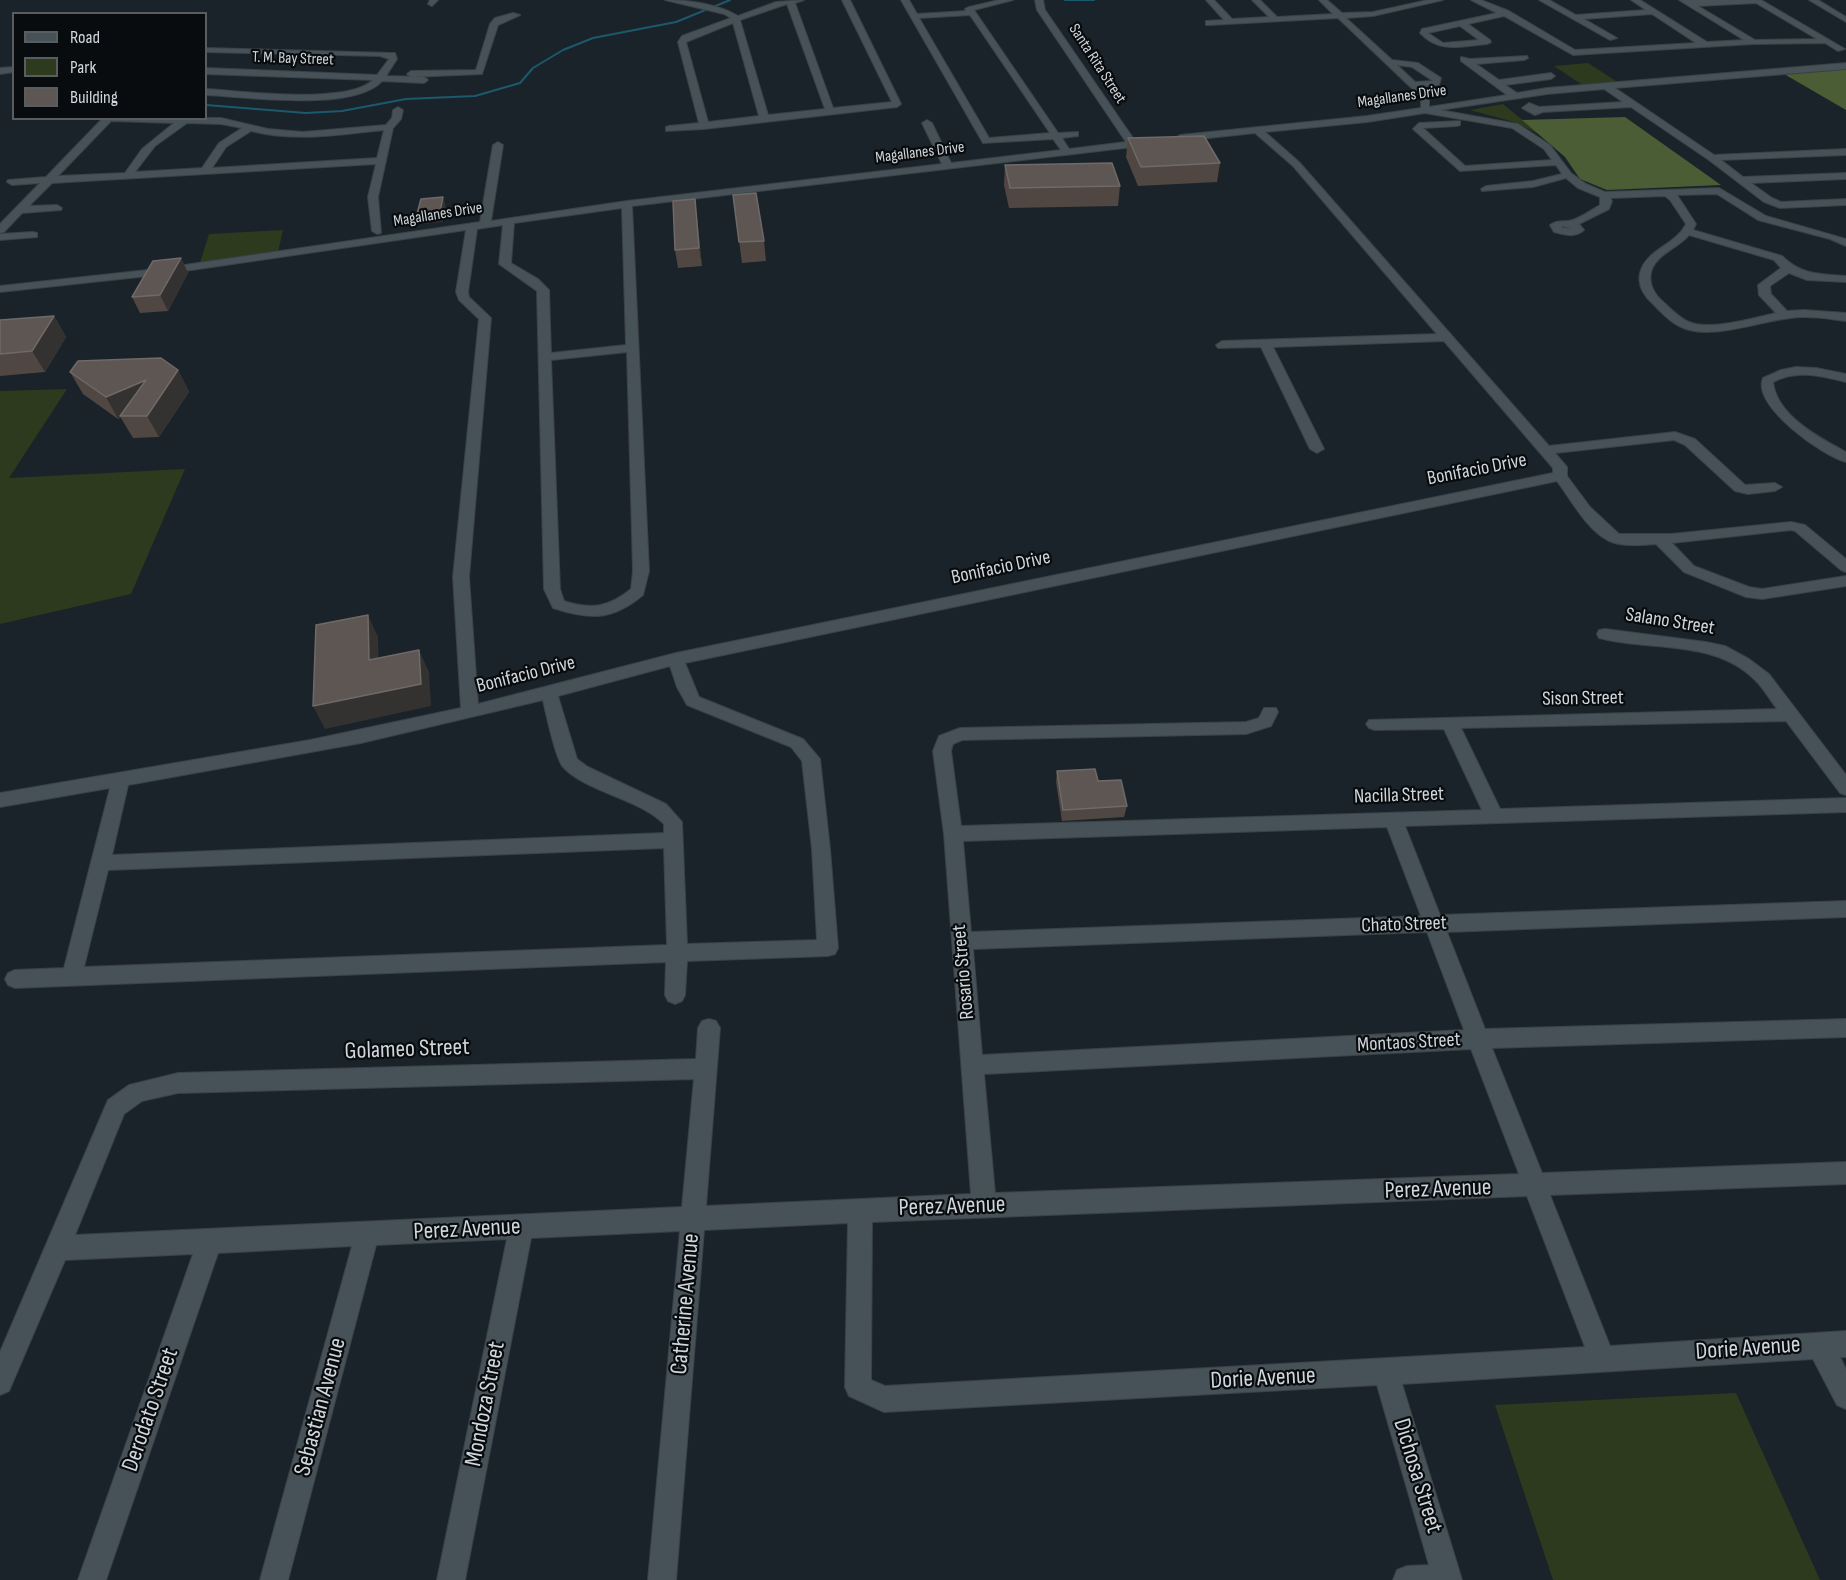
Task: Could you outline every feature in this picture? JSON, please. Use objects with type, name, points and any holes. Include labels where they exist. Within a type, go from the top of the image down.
[{"type":"street","points":[[669,0],[717,10],[736,18]]},
{"type":"street","points":[[704,126],[682,42],[685,38],[736,18],[790,1],[801,0]]},
{"type":"street","points":[[669,129],[897,104],[846,0]]},
{"type":"street","points":[[905,0],[988,141],[1075,134]]},
{"type":"street","points":[[915,16],[970,11],[1009,0]]},
{"type":"street","name":"Santa Rita Street","points":[[1039,0],[1041,9],[1132,144]]},
{"type":"street","points":[[1210,0],[1230,22]]},
{"type":"street","points":[[1256,0],[1276,20]]},
{"type":"street","points":[[1323,0],[1425,96],[1425,110],[1488,120]]},
{"type":"street","points":[[1209,23],[1340,16],[1386,11],[1439,0]]},
{"type":"street","points":[[1475,0],[1506,13],[1573,53],[1753,42],[1826,41]]},
{"type":"street","points":[[1542,0],[1576,16],[1613,38]]},
{"type":"street","points":[[1635,0],[1705,45]]},
{"type":"street","points":[[1813,0],[1846,20]]},
{"type":"street","points":[[790,1],[830,111]]},
{"type":"street","points":[[1687,2],[1757,1],[1841,49]]},
{"type":"street","points":[[1687,2],[1753,42]]},
{"type":"street","points":[[970,11],[1067,152]]},
{"type":"street","points":[[1576,16],[1655,12]]},
{"type":"street","points":[[1462,23],[1487,42],[1442,45],[1424,33],[1425,31],[1506,13]]},
{"type":"street","points":[[382,74],[479,72],[494,24],[498,20],[516,15]]},
{"type":"street","points":[[736,18],[764,118]]},
{"type":"street","points":[[323,51],[330,44]]},
{"type":"street","points":[[207,50],[323,51],[392,56],[393,59],[369,88],[342,94],[315,96],[207,92]]},
{"type":"street","points":[[1479,69],[1533,64],[1520,55],[1467,61],[1515,96]]},
{"type":"street","points":[[1389,63],[1419,65],[1438,80],[1436,83],[1416,89]]},
{"type":"street","name":"Magallanes Drive","points":[[0,289],[157,272],[377,236],[478,226],[627,204],[1132,144],[1367,119],[1515,96],[1846,66]]},
{"type":"street","points":[[1497,83],[1551,76],[1542,70]]},
{"type":"street","name":"T. M. Bay Street","points":[[207,71],[382,74]]},
{"type":"street","points":[[382,74],[424,80]]},
{"type":"street","points":[[1606,86],[1712,158],[1768,200],[1780,204],[1846,202]]},
{"type":"street","points":[[1410,112],[1416,89]]},
{"type":"street","points":[[1540,109],[1634,104]]},
{"type":"street","points":[[1443,108],[1515,126],[1547,147],[1568,175],[1582,186],[1604,195],[1719,191],[1762,218],[1834,237],[1846,243]]},
{"type":"street","points":[[377,236],[373,197],[389,127],[396,119],[398,110]]},
{"type":"street","points":[[0,230],[106,120]]},
{"type":"street","points":[[120,120],[223,122],[274,133],[302,134],[389,127]]},
{"type":"street","points":[[1488,120],[1419,126],[1418,129],[1463,169],[1559,162]]},
{"type":"street","points":[[128,176],[137,159],[152,143],[184,121]]},
{"type":"street","points":[[927,123],[948,166]]},
{"type":"street","points":[[206,171],[212,155],[218,148],[249,128]]},
{"type":"street","name":"Bonifacio Drive","points":[[0,800],[267,755],[470,712],[676,659],[1560,476],[1560,467],[1296,164],[1257,130]]},
{"type":"street","points":[[470,712],[461,577],[485,318],[463,298],[462,292],[498,145]]},
{"type":"street","points":[[1712,158],[1846,152]]},
{"type":"street","points":[[12,182],[380,161]]},
{"type":"street","points":[[1486,189],[1533,184],[1568,175]]},
{"type":"street","points":[[1739,180],[1846,176]]},
{"type":"street","points":[[1666,192],[1674,198],[1691,224],[1689,232],[1653,259],[1647,269],[1645,281],[1647,290],[1654,299],[1682,322],[1695,327],[1745,323],[1784,315],[1846,317]]},
{"type":"street","points":[[1571,224],[1605,207],[1607,201],[1604,195]]},
{"type":"street","points":[[509,221],[504,264],[510,270],[535,279],[543,290],[547,357],[552,589],[558,604],[596,613],[621,606],[638,591],[641,571],[627,204]]},
{"type":"street","points":[[20,210],[57,208]]},
{"type":"street","points":[[1689,232],[1778,258],[1788,268],[1807,277],[1846,279]]},
{"type":"street","points":[[0,237],[33,234]]},
{"type":"street","points":[[1784,315],[1765,295],[1764,285],[1788,268]]},
{"type":"street","points":[[1222,345],[1447,337]]},
{"type":"street","points":[[1266,344],[1317,448]]},
{"type":"street","points":[[547,357],[632,348]]},
{"type":"street","points":[[1846,378],[1810,370],[1782,372],[1767,381],[1766,386],[1770,399],[1796,425],[1822,445],[1846,458]]},
{"type":"street","points":[[1545,450],[1675,436],[1690,442],[1740,488],[1748,490],[1774,487]]},
{"type":"street","points":[[1560,476],[1604,531],[1618,539],[1630,541],[1660,539],[1791,526],[1800,528],[1846,567]]},
{"type":"street","points":[[1660,539],[1689,569],[1746,592],[1762,594],[1846,581]]},
{"type":"street","name":"Salano Street","points":[[1605,634],[1719,650],[1743,663],[1763,678],[1846,788]]},
{"type":"street","points":[[15,979],[828,948],[821,849],[811,759],[797,743],[693,701],[685,687],[676,659]]},
{"type":"street","points":[[549,693],[569,762],[582,772],[660,809],[673,822],[677,952],[675,995]]},
{"type":"street","name":"Rosario Street","points":[[984,1205],[953,834],[942,751],[945,740],[960,734],[1246,728],[1265,722],[1270,712]]},
{"type":"street","name":"Sison Street","points":[[1375,724],[1792,715]]},
{"type":"street","points":[[1450,723],[1494,816]]},
{"type":"street","points":[[72,976],[121,779]]},
{"type":"street","name":"Nacilla Street","points":[[953,834],[1846,805]]},
{"type":"street","points":[[1393,819],[1602,1359]]},
{"type":"street","points":[[100,863],[675,840]]},
{"type":"street","name":"Chato Street","points":[[962,940],[1846,909]]},
{"type":"street","name":"Catherine Avenue","points":[[662,1580],[709,1028]]},
{"type":"street","name":"Montaos Street","points":[[971,1065],[1480,1039],[1846,1028]]},
{"type":"street","name":"Golameo Street","points":[[58,1248],[116,1107],[137,1092],[178,1083],[706,1069]]},
{"type":"street","name":"Perez Avenue","points":[[58,1248],[984,1205],[1846,1173]]},
{"type":"street","name":"Dorie Avenue","points":[[860,1211],[858,1387],[884,1398],[1386,1372],[1846,1344]]},
{"type":"street","name":"Mondoza Street","points":[[451,1580],[521,1227]]},
{"type":"street","name":"Sebastian Avenue","points":[[274,1580],[367,1235]]},
{"type":"street","name":"Derodato Street","points":[[92,1580],[210,1240]]},
{"type":"street","points":[[0,1382],[58,1248]]},
{"type":"street","points":[[1820,1345],[1846,1396]]},
{"type":"street","name":"Dichosa Street","points":[[1386,1372],[1448,1579]]},
{"type":"street","points":[[1407,1580],[1448,1579]]},
{"type":"green space","points":[[1588,63],[1619,83],[1584,86],[1554,66]]},
{"type":"green space","points":[[1846,70],[1846,110],[1784,74]]},
{"type":"green space","points":[[1503,104],[1541,135],[1514,122],[1470,110]]},
{"type":"green space","points":[[1625,117],[1721,185],[1607,190],[1580,179],[1565,157],[1522,120]]},
{"type":"green space","points":[[283,230],[278,252],[200,263],[209,234]]},
{"type":"green space","points":[[67,389],[9,478],[185,469],[131,594],[0,624],[0,391]]},
{"type":"green space","points":[[1736,1393],[1820,1580],[1553,1580],[1495,1405]]},
{"type":"building","points":[[1204,136],[1220,163],[1141,167],[1128,138]]},
{"type":"building","points":[[1112,163],[1120,186],[1010,188],[1005,165]]},
{"type":"building","points":[[756,193],[764,241],[739,242],[733,195]]},
{"type":"building","points":[[443,197],[440,212],[417,214],[421,199]]},
{"type":"building","points":[[695,199],[699,248],[675,250],[673,201]]},
{"type":"building","points":[[181,258],[160,295],[132,297],[153,261]]},
{"type":"building","points":[[54,316],[32,351],[0,354],[0,320]]},
{"type":"building","points":[[161,358],[178,370],[147,416],[120,416],[146,380],[106,397],[70,372],[78,361]]},
{"type":"building","points":[[368,615],[369,660],[419,650],[421,684],[313,706],[316,625]]},
{"type":"building","points":[[1095,769],[1098,781],[1121,780],[1127,806],[1063,810],[1057,771]]},
{"type":"waterway","points":[[207,105],[306,113],[342,111],[406,99],[475,96],[520,83],[533,68],[563,50],[593,38],[676,22],[730,0]]},
{"type":"waterway","points":[[1065,0],[1094,0]]}]
